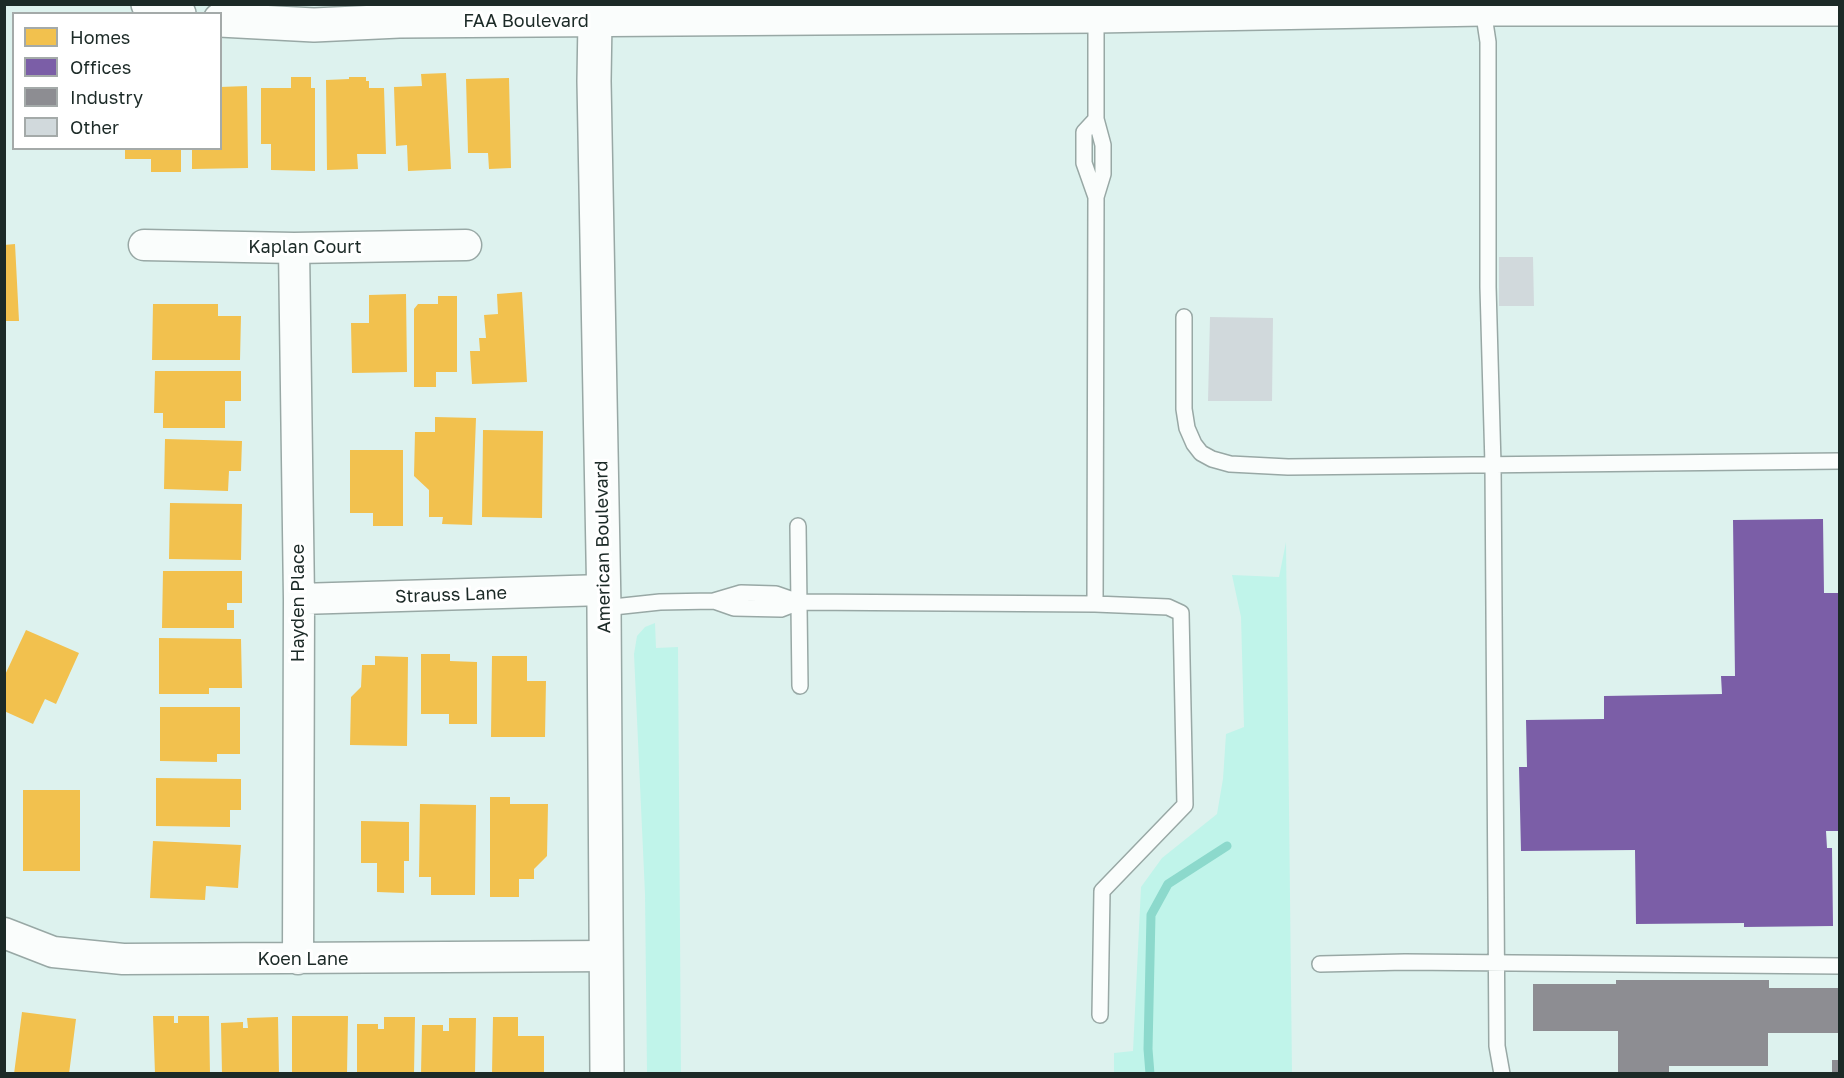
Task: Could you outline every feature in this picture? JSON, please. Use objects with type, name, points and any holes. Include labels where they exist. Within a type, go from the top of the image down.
[{"type":"street","points":[[148,4],[173,12]]},
{"type":"street","name":"FAA Boulevard","points":[[222,20],[315,15],[399,21],[595,10],[1096,16],[1483,9],[1839,9]]},
{"type":"street","name":"American Boulevard","points":[[595,10],[594,81],[604,599],[607,1074]]},
{"type":"street","name":"Kaplan Court","points":[[144,245],[294,248],[466,245]]},
{"type":"street","name":"Hayden Place","points":[[294,248],[299,599],[298,959]]},
{"type":"street","name":"Strauss Lane","points":[[299,599],[604,599]]},
{"type":"street","name":"Koen Lane","points":[[4,933],[53,952],[123,959],[607,956]]},
{"type":"lane","points":[[1483,9],[1488,42],[1488,287],[1493,465],[1497,1046],[1502,1074]]},
{"type":"lane","points":[[1095,604],[1096,197],[1103,174],[1103,145],[1096,119],[1096,16]]},
{"type":"lane","points":[[1184,317],[1184,409],[1187,428],[1200,453],[1230,464],[1493,465],[1839,461]]},
{"type":"lane","points":[[798,526],[800,686]]},
{"type":"lane","points":[[604,599],[660,602],[714,601],[734,608],[781,609],[799,602],[1095,604],[1168,607],[1181,613],[1185,805],[1102,891],[1100,1015]]},
{"type":"lane","points":[[1320,964],[1839,966]]},
{"type":"green space","points":[[1286,542],[1292,1073],[1114,1073],[1114,1053],[1133,1051],[1141,887],[1162,858],[1217,814],[1223,779],[1226,734],[1244,727],[1241,617],[1232,575],[1279,577]]},
{"type":"green space","points":[[655,623],[656,648],[678,647],[681,1073],[647,1073],[645,894],[634,654],[637,636],[645,627]]},
{"type":"building: Homes","points":[[446,73],[451,169],[408,171],[407,145],[396,146],[394,87],[422,86],[421,74]]},
{"type":"building: Homes","points":[[291,77],[311,77],[311,88],[315,88],[315,171],[271,170],[271,144],[261,144],[261,88],[291,88]]},
{"type":"building: Homes","points":[[349,77],[366,77],[366,81],[369,81],[369,88],[384,88],[386,154],[357,154],[358,169],[327,170],[326,80],[349,79]]},
{"type":"building: Homes","points":[[509,78],[511,168],[489,169],[488,153],[468,153],[466,79]]},
{"type":"building: Homes","points":[[247,86],[248,168],[192,169],[192,150],[222,150],[222,87]]},
{"type":"building: Homes","points":[[125,150],[181,150],[181,172],[151,172],[151,159],[125,159]]},
{"type":"building: Homes","points":[[15,244],[19,321],[4,321],[4,245]]},
{"type":"building: Homes","points":[[522,292],[527,382],[472,384],[470,351],[480,351],[479,338],[486,338],[484,315],[498,314],[497,294]]},
{"type":"building: Homes","points":[[406,294],[407,372],[352,373],[351,323],[369,323],[369,295]]},
{"type":"building: Homes","points":[[438,296],[457,296],[457,372],[436,372],[436,387],[414,387],[414,309],[418,304],[438,304]]},
{"type":"building: Homes","points":[[153,304],[218,304],[218,316],[241,316],[240,360],[152,360]]},
{"type":"building: Homes","points":[[155,371],[241,371],[241,401],[225,401],[225,428],[163,428],[163,413],[154,413]]},
{"type":"building: Homes","points":[[435,417],[476,418],[472,525],[442,524],[443,517],[429,517],[429,490],[414,476],[415,432],[435,432]]},
{"type":"building: Homes","points":[[483,430],[543,431],[542,518],[482,517]]},
{"type":"building: Homes","points":[[165,439],[242,441],[241,471],[229,471],[228,491],[164,489]]},
{"type":"building: Homes","points":[[350,450],[403,450],[403,526],[373,526],[373,513],[350,513]]},
{"type":"building: Homes","points":[[170,503],[242,504],[241,560],[169,559]]},
{"type":"building: Homes","points":[[163,571],[242,571],[242,603],[227,603],[227,610],[234,610],[234,628],[162,628]]},
{"type":"building: Homes","points":[[26,630],[79,653],[56,704],[45,699],[33,724],[4,711],[4,677]]},
{"type":"building: Homes","points":[[159,638],[241,639],[242,688],[209,688],[209,694],[159,694]]},
{"type":"building: Homes","points":[[421,654],[450,654],[450,661],[477,662],[477,724],[449,724],[449,714],[421,714]]},
{"type":"building: Homes","points":[[375,656],[408,657],[407,746],[350,745],[351,697],[361,687],[362,665],[375,665]]},
{"type":"building: Homes","points":[[492,656],[527,656],[527,681],[546,681],[545,737],[491,737]]},
{"type":"building: Homes","points":[[160,707],[240,707],[240,754],[217,754],[217,762],[160,761]]},
{"type":"building: Homes","points":[[156,778],[241,779],[241,810],[230,810],[230,827],[156,826]]},
{"type":"building: Homes","points":[[23,790],[80,790],[80,871],[23,871]]},
{"type":"building: Homes","points":[[490,797],[510,797],[510,804],[548,804],[547,856],[534,869],[534,879],[519,879],[519,897],[490,897]]},
{"type":"building: Homes","points":[[420,804],[476,805],[475,895],[431,895],[431,877],[419,877]]},
{"type":"building: Homes","points":[[361,821],[409,822],[409,861],[404,861],[404,893],[377,892],[377,863],[361,863]]},
{"type":"building: Homes","points":[[153,841],[241,845],[238,888],[206,886],[205,900],[150,898]]},
{"type":"building: Homes","points":[[22,1012],[76,1019],[69,1074],[14,1074]]},
{"type":"building: Homes","points":[[153,1016],[174,1016],[174,1023],[178,1023],[178,1016],[209,1016],[210,1074],[155,1074]]},
{"type":"building: Homes","points":[[292,1016],[348,1016],[347,1074],[292,1074]]},
{"type":"building: Homes","points":[[278,1017],[279,1074],[222,1074],[221,1023],[243,1022],[243,1028],[248,1028],[247,1018]]},
{"type":"building: Homes","points":[[384,1017],[415,1017],[414,1074],[357,1074],[357,1024],[378,1024],[378,1029],[384,1029]]},
{"type":"building: Homes","points":[[493,1017],[518,1017],[518,1036],[544,1036],[544,1074],[492,1074]]},
{"type":"building: Homes","points":[[449,1018],[476,1018],[475,1074],[421,1074],[422,1025],[443,1025],[443,1031],[449,1031]]},
{"type":"building: Offices","points":[[1823,519],[1824,593],[1840,593],[1840,831],[1826,831],[1827,848],[1832,848],[1833,926],[1744,927],[1744,923],[1636,924],[1635,850],[1521,851],[1519,767],[1527,767],[1526,720],[1604,719],[1604,696],[1722,694],[1721,676],[1735,676],[1733,520]]},
{"type":"building: Industry","points":[[1616,980],[1769,980],[1769,988],[1840,988],[1840,1033],[1768,1033],[1768,1066],[1669,1066],[1669,1074],[1618,1074],[1618,1031],[1533,1031],[1533,984],[1616,984]]},
{"type":"building: Industry","points":[[1832,1060],[1840,1060],[1840,1074],[1832,1074]]},
{"type":"building: Other","points":[[1499,257],[1533,257],[1534,306],[1499,306]]},
{"type":"building: Other","points":[[1210,317],[1273,318],[1272,401],[1208,401]]},
{"type":"waterway","points":[[1150,1074],[1148,1049],[1151,915],[1168,884],[1227,846]]}]
